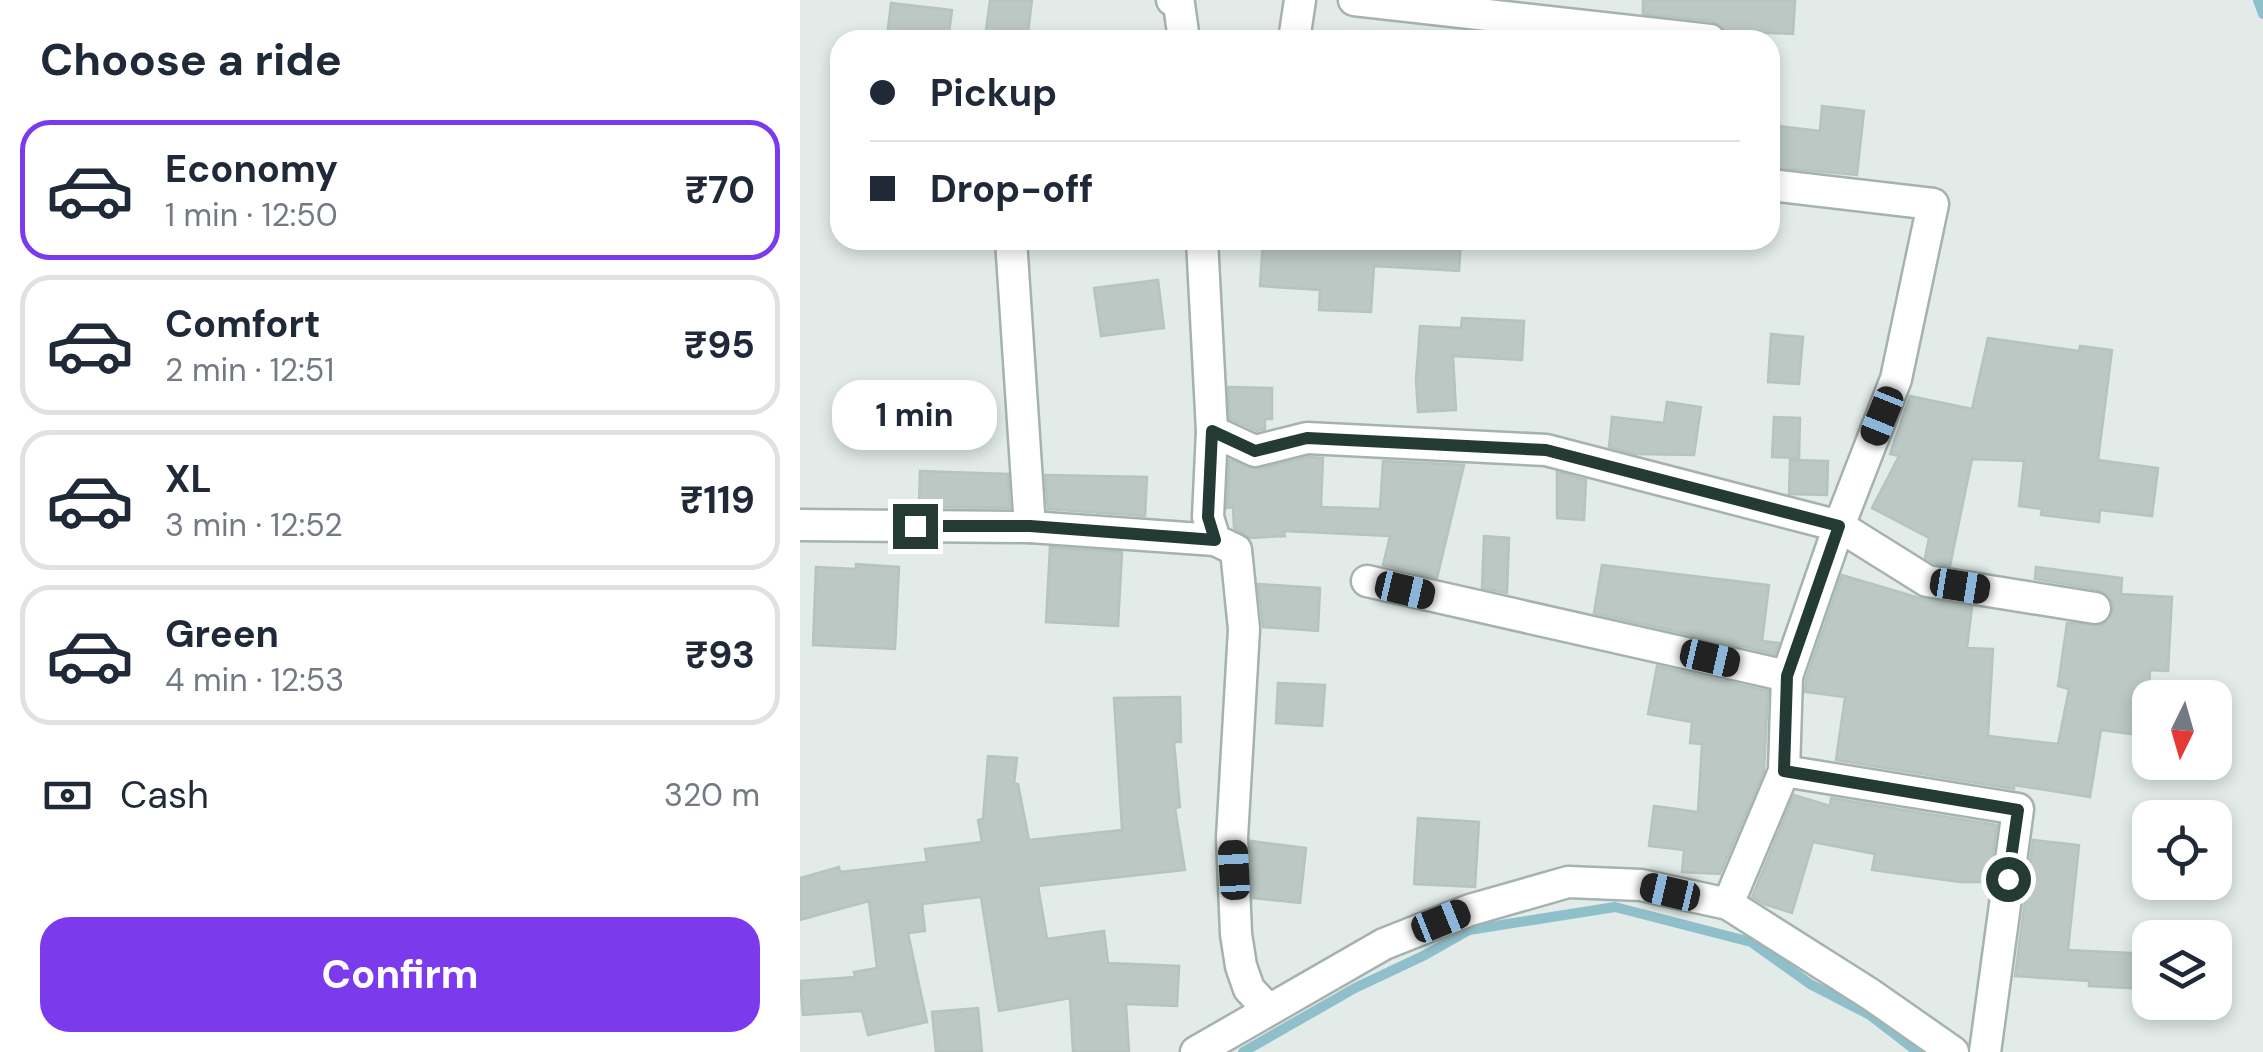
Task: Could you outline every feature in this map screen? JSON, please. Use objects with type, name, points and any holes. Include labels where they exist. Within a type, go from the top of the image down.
[{"type":"street","points":[[1172,0],[1179,4],[1183,30]]},
{"type":"street","points":[[1296,30],[1300,0]]},
{"type":"street","points":[[1354,0],[1621,30]]},
{"type":"street","points":[[1728,904],[1784,771],[1787,676],[1896,379],[1933,204],[1780,187]]},
{"type":"street","points":[[1012,250],[1030,526]]},
{"type":"street","points":[[1203,250],[1212,431],[1208,517],[1215,540]]},
{"type":"street","points":[[1212,431],[1255,451],[1307,438],[1546,450],[1839,526],[1927,581],[2095,608]]},
{"type":"street","points":[[800,525],[1030,526],[1215,540],[1236,550],[1244,630],[1232,838],[1236,934],[1241,966],[1250,989],[1268,1009]]},
{"type":"street","points":[[1367,581],[1787,676]]},
{"type":"street","points":[[1784,771],[2018,810],[1985,1052]]},
{"type":"street","points":[[1196,1052],[1384,944],[1470,910],[1568,882],[1641,885],[1728,904],[1953,1052]]},
{"type":"building","points":[[990,0],[1032,0],[1028,30],[986,30]]},
{"type":"building","points":[[1643,0],[1795,0],[1793,34],[1780,33],[1780,30],[1725,30],[1712,21],[1643,14]]},
{"type":"building","points":[[891,3],[952,10],[949,30],[888,30]]},
{"type":"building","points":[[1822,106],[1864,111],[1857,175],[1780,168],[1780,126],[1820,131]]},
{"type":"building","points":[[1262,250],[1460,250],[1459,271],[1374,266],[1371,312],[1319,310],[1320,290],[1260,286]]},
{"type":"building","points":[[1158,280],[1164,328],[1101,336],[1094,288]]},
{"type":"building","points":[[1462,318],[1524,321],[1522,360],[1453,356],[1456,410],[1418,412],[1420,326],[1461,328]]},
{"type":"building","points":[[1771,334],[1803,337],[1799,384],[1768,382]]},
{"type":"building","points":[[1988,338],[2079,351],[2080,346],[2112,350],[2098,460],[2158,468],[2152,516],[2100,510],[2099,522],[2041,515],[2042,509],[2019,506],[2024,461],[1972,459],[1950,566],[1925,558],[1929,538],[1872,508],[1899,456],[1890,454],[1910,396],[1972,409]]},
{"type":"building","points":[[1228,387],[1272,388],[1272,419],[1265,419],[1265,429],[1257,431],[1230,419]]},
{"type":"building","points":[[1667,402],[1701,407],[1694,455],[1635,454],[1609,447],[1612,417],[1664,423]]},
{"type":"building","points":[[1774,417],[1800,418],[1799,458],[1772,457]]},
{"type":"building","points":[[1308,457],[1323,458],[1321,507],[1380,509],[1383,461],[1464,465],[1437,578],[1383,565],[1390,536],[1284,531],[1285,536],[1250,538],[1234,528],[1233,507],[1227,508],[1229,460],[1258,469]]},
{"type":"building","points":[[1790,460],[1828,461],[1827,495],[1789,494]]},
{"type":"building","points":[[920,471],[1008,474],[1010,508],[919,507]]},
{"type":"building","points":[[1557,472],[1586,480],[1584,520],[1557,518]]},
{"type":"building","points":[[1045,475],[1147,477],[1145,516],[1048,509]]},
{"type":"building","points":[[1484,536],[1509,538],[1507,593],[1482,588]]},
{"type":"building","points":[[1050,547],[1122,552],[1118,626],[1046,622]]},
{"type":"building","points":[[856,564],[899,567],[895,649],[813,645],[816,567],[856,569]]},
{"type":"building","points":[[1602,565],[1769,585],[1762,641],[1779,643],[1775,654],[1594,613]]},
{"type":"building","points":[[2036,567],[2122,578],[2121,594],[2172,597],[2168,671],[2150,670],[2150,680],[2132,680],[2132,734],[2101,730],[2090,797],[2014,785],[2014,789],[1836,760],[1845,697],[1805,692],[1842,575],[1923,599],[1972,607],[1967,648],[1993,649],[1988,736],[2058,744],[2069,689],[2058,686],[2067,623],[2103,625],[2113,612],[2113,602],[2099,590],[2035,579]]},
{"type":"building","points":[[1258,584],[1320,588],[1318,631],[1263,627]]},
{"type":"building","points":[[1657,666],[1768,691],[1764,771],[1720,874],[1682,872],[1684,850],[1649,846],[1654,806],[1698,812],[1702,744],[1690,743],[1692,722],[1648,714]]},
{"type":"building","points":[[1278,683],[1325,685],[1322,726],[1276,723]]},
{"type":"building","points":[[1180,697],[1181,742],[1174,742],[1180,807],[1175,808],[1185,870],[1038,886],[1047,939],[1104,931],[1108,963],[1179,966],[1177,1006],[1126,1004],[1129,1052],[1073,1052],[1070,998],[999,1011],[981,897],[922,904],[925,931],[908,933],[927,1022],[868,1035],[862,1011],[803,1015],[800,981],[855,977],[854,972],[877,968],[869,901],[800,920],[800,878],[839,867],[840,872],[927,862],[925,849],[982,842],[978,820],[983,819],[988,756],[1017,758],[1014,784],[1018,784],[1029,840],[1122,830],[1114,698]]},
{"type":"building","points":[[1794,795],[1830,806],[1831,798],[1997,825],[1989,882],[1872,870],[1875,854],[1813,842],[1792,913],[1764,904],[1752,897]]},
{"type":"building","points":[[1418,818],[1479,822],[1475,887],[1414,884]]},
{"type":"building","points":[[2033,840],[2079,845],[2068,950],[2132,953],[2132,988],[2015,976]]},
{"type":"building","points":[[1251,841],[1306,848],[1300,903],[1253,898]]},
{"type":"building","points":[[978,1008],[982,1052],[936,1052],[932,1012]]},
{"type":"waterway","points":[[2258,0],[2263,14]]},
{"type":"waterway","points":[[1243,1052],[1355,988],[1469,930],[1615,907],[1751,942],[1810,984],[1870,1015],[1918,1052]]},
{"type":"route","points":[[915,526],[1030,526],[1215,540],[1208,517],[1212,431],[1255,451],[1307,438],[1546,450],[1839,526],[1787,676],[1784,771],[2018,810],[2008,879]]}]
